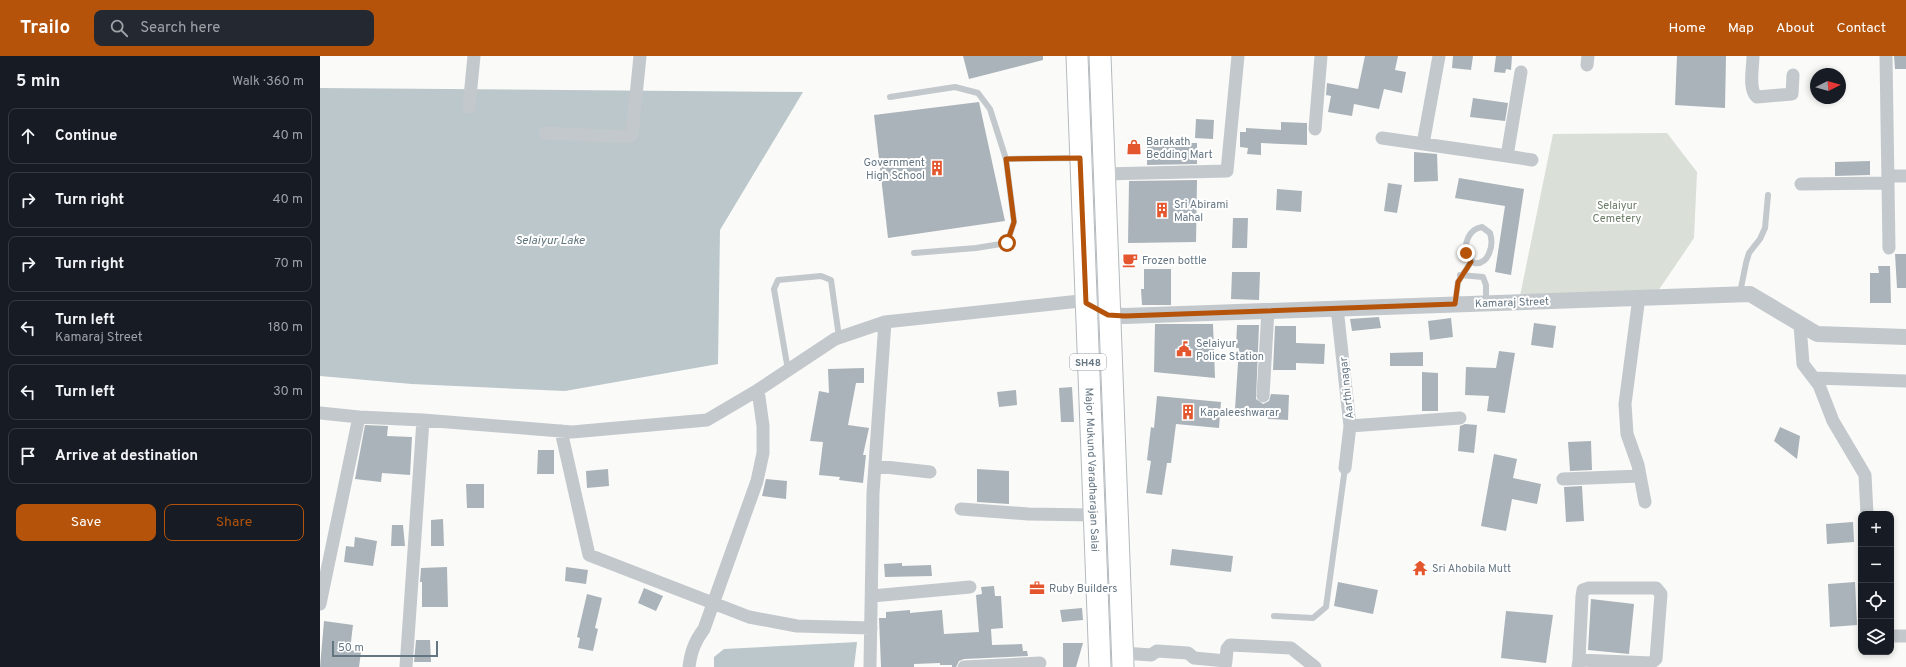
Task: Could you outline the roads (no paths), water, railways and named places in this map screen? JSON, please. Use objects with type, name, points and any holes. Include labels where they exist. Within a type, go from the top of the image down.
[{"type":"main road","name":"Major Mukund Varadharajan Salai","points":[[1077,56],[1100,667]]},
{"type":"main road","name":"Major Mukund Varadharajan Salai","points":[[1100,56],[1108,315],[1123,660]]},
{"type":"street","points":[[469,107],[474,56]]},
{"type":"street","points":[[545,133],[628,137],[632,135],[640,56]]},
{"type":"street","points":[[1104,174],[1227,171],[1238,56]]},
{"type":"street","points":[[1315,129],[1321,56]]},
{"type":"street","points":[[1423,144],[1439,56]]},
{"type":"street","points":[[1753,56],[1752,86],[1754,95],[1757,97],[1789,95],[1793,91],[1793,75]]},
{"type":"street","points":[[1886,56],[1889,248]]},
{"type":"street","points":[[1507,156],[1521,72]]},
{"type":"street","points":[[1382,138],[1532,160]]},
{"type":"street","points":[[1801,184],[1888,179],[1906,176]]},
{"type":"street","name":"Kamaraj Street","points":[[1086,303],[1108,315],[1125,316],[1750,294],[1817,334],[1906,337]]},
{"type":"street","points":[[1639,297],[1625,404],[1627,434],[1640,476],[1645,502]]},
{"type":"street","points":[[320,413],[572,432],[707,420],[840,338],[885,322],[1074,302],[1086,303]]},
{"type":"street","name":"Aarthi nagar","points":[[1337,308],[1350,426],[1345,468]]},
{"type":"street","points":[[1263,396],[1268,310]]},
{"type":"street","points":[[870,667],[874,524],[873,493],[885,322]]},
{"type":"street","points":[[1800,325],[1804,364],[1822,392],[1833,421],[1865,475],[1867,511]]},
{"type":"street","points":[[1814,378],[1906,381]]},
{"type":"street","points":[[689,667],[691,652],[695,641],[704,629],[757,481],[762,453],[763,426],[760,388]]},
{"type":"street","points":[[320,604],[359,417]]},
{"type":"street","points":[[1350,426],[1460,418]]},
{"type":"street","points":[[406,667],[423,420]]},
{"type":"street","points":[[561,431],[589,555],[749,617],[797,626],[871,628]]},
{"type":"street","points":[[876,466],[930,472]]},
{"type":"street","points":[[1563,479],[1640,476]]},
{"type":"street","points":[[961,509],[1028,514],[1094,515]]},
{"type":"street","points":[[872,596],[970,587]]},
{"type":"street","points":[[1589,588],[1656,588],[1660,591],[1656,659],[1652,663],[1578,663],[1583,590],[1589,588]]},
{"type":"street","points":[[1894,636],[1906,636]]},
{"type":"street","points":[[1123,660],[1151,654],[1157,659],[1189,662],[1194,658],[1225,664],[1227,649],[1230,645],[1235,644],[1292,648],[1315,667]]},
{"type":"street","points":[[964,667],[1040,663]]},
{"type":"lane","points":[[890,98],[955,87],[978,93],[990,109],[1006,159],[1014,222],[1007,243],[976,248],[914,253]]},
{"type":"lane","points":[[1006,159],[1080,158]]},
{"type":"lane","points":[[1740,294],[1749,253],[1760,239],[1765,228],[1768,195]]},
{"type":"lane","points":[[1482,227],[1490,233],[1492,240],[1490,250],[1487,258],[1482,262],[1476,264],[1471,262],[1466,250],[1468,238],[1474,229],[1482,227]]},
{"type":"lane","points":[[1455,304],[1456,289],[1460,275],[1471,262]]},
{"type":"lane","points":[[1460,275],[1483,278],[1486,285],[1486,303]]},
{"type":"lane","points":[[788,370],[774,289],[778,280],[821,276],[831,280],[840,338]]},
{"type":"lane","points":[[1274,616],[1313,618],[1326,607],[1345,468]]},
{"type":"water","name":"Selaiyur Lake","points":[[320,88],[803,92],[720,230],[718,364],[565,391],[412,384],[320,376]]},
{"type":"water","points":[[857,642],[854,667],[714,667],[714,657],[724,649]]},
{"type":"place","name":"Barakath Bedding Mart","points":[[1134,147]]},
{"type":"place","name":"Government High School","points":[[937,168]]},
{"type":"place","name":"Sri Abirami Mahal","points":[[1162,210]]},
{"type":"place","name":"Frozen bottle","points":[[1130,260]]},
{"type":"place","name":"Selaiyur Police Station","points":[[1184,349]]},
{"type":"place","name":"Kapaleeshwarar","points":[[1188,412]]},
{"type":"place","name":"Sri Ahobila Mutt","points":[[1420,568]]},
{"type":"place","name":"Ruby Builders","points":[[1037,588]]},
{"type":"park label","name":"Selaiyur Cemetery","points":[[1617,211]]}]
